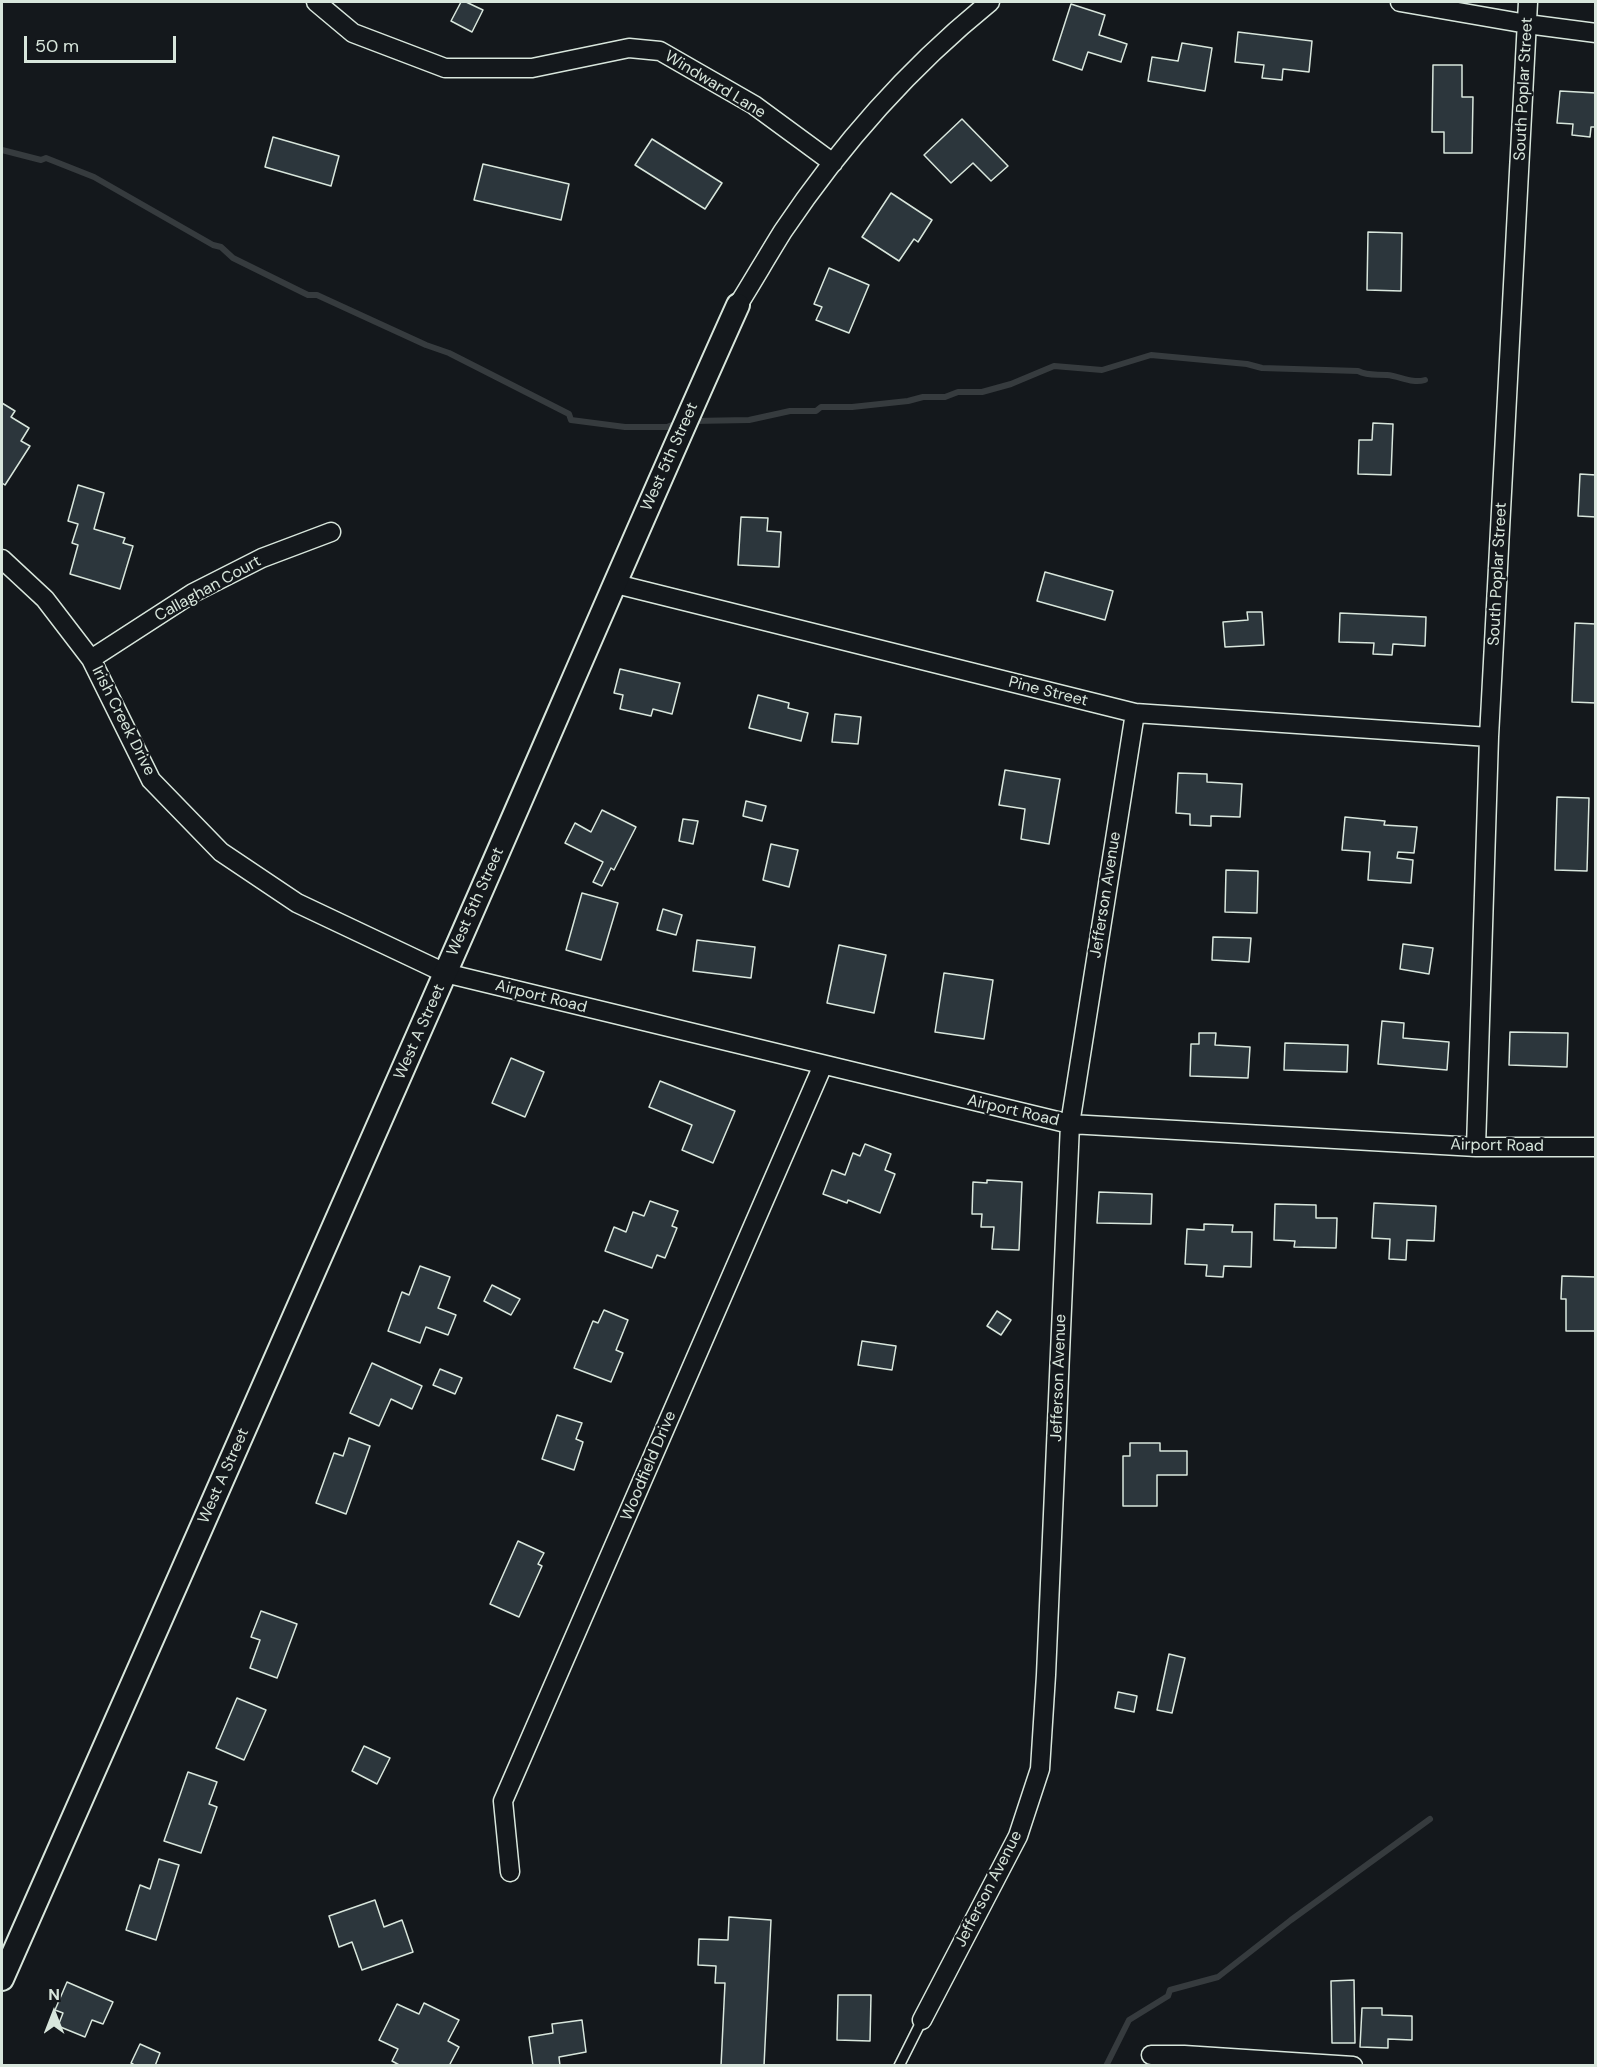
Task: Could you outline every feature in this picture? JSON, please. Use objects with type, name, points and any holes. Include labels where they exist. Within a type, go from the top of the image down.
[{"type":"street","name":"Windward Lane","points":[[316,2],[353,33],[445,68],[532,68],[629,48],[660,51],[754,105],[833,163]]},
{"type":"street","name":"West 5th Street","points":[[445,973],[738,305],[784,231],[833,163],[904,80],[960,26],[990,2]]},
{"type":"street","points":[[1400,2],[1527,24],[1596,33]]},
{"type":"street","name":"South Poplar Street","points":[[1476,1147],[1489,737],[1528,2]]},
{"type":"street","name":"Callaghan Court","points":[[92,659],[193,593],[262,558],[331,532]]},
{"type":"street","name":"Irish Creek Drive","points":[[2,559],[45,599],[92,659],[151,780],[221,852],[297,903],[445,973]]},
{"type":"street","name":"Pine Street","points":[[616,584],[1135,713],[1489,737]]},
{"type":"street","name":"Jefferson Avenue","points":[[922,2020],[1018,1836],[1040,1769],[1070,1124],[1135,713]]},
{"type":"street","name":"Airport Road","points":[[445,973],[1070,1124],[1476,1147],[1596,1147]]},
{"type":"street","name":"West A Street","points":[[2,1979],[445,973]]},
{"type":"street","name":"Woodfield Drive","points":[[510,1872],[503,1802],[823,1065]]},
{"type":"street","points":[[1151,2055],[1353,2066]]},
{"type":"lane","points":[[899,2066],[922,2020]]},
{"type":"building","points":[[461,2],[483,10],[472,32],[451,21]]},
{"type":"building","points":[[1071,4],[1105,15],[1099,35],[1127,44],[1121,62],[1088,52],[1082,70],[1053,60]]},
{"type":"building","points":[[1238,32],[1312,41],[1309,72],[1283,69],[1282,80],[1262,78],[1264,65],[1235,62]]},
{"type":"building","points":[[1182,43],[1212,48],[1205,91],[1148,81],[1152,57],[1178,61]]},
{"type":"building","points":[[1433,65],[1462,65],[1462,97],[1473,97],[1472,153],[1444,153],[1444,132],[1432,132]]},
{"type":"building","points":[[1560,91],[1596,93],[1596,127],[1591,127],[1590,137],[1572,135],[1573,124],[1557,123]]},
{"type":"building","points":[[962,119],[1008,166],[991,181],[973,163],[951,183],[924,155]]},
{"type":"building","points":[[273,137],[339,156],[331,186],[265,167]]},
{"type":"building","points":[[652,139],[722,183],[705,209],[635,165]]},
{"type":"building","points":[[483,164],[569,184],[561,220],[474,200]]},
{"type":"building","points":[[891,193],[932,220],[918,242],[914,239],[899,261],[862,237]]},
{"type":"building","points":[[1368,232],[1402,233],[1401,291],[1367,290]]},
{"type":"building","points":[[829,268],[869,285],[849,333],[816,320],[822,307],[814,304]]},
{"type":"building","points":[[2,403],[15,411],[11,417],[29,428],[21,441],[30,446],[5,485],[2,483]]},
{"type":"building","points":[[1373,423],[1393,424],[1391,475],[1358,474],[1359,440],[1372,440]]},
{"type":"building","points":[[1580,474],[1596,475],[1596,517],[1578,516]]},
{"type":"building","points":[[78,485],[104,493],[94,529],[125,538],[123,543],[133,546],[120,589],[70,574],[78,545],[72,543],[78,524],[68,521]]},
{"type":"building","points":[[741,517],[768,518],[767,531],[781,532],[779,567],[738,565]]},
{"type":"building","points":[[1045,572],[1113,591],[1105,620],[1037,601]]},
{"type":"building","points":[[1247,612],[1262,612],[1264,645],[1225,647],[1223,622],[1248,620]]},
{"type":"building","points":[[1340,613],[1426,617],[1425,646],[1393,644],[1392,655],[1373,654],[1374,643],[1339,642]]},
{"type":"building","points":[[1575,623],[1596,624],[1596,703],[1572,702]]},
{"type":"building","points":[[620,669],[680,683],[672,714],[653,709],[651,716],[620,709],[623,695],[614,693]]},
{"type":"building","points":[[758,695],[789,703],[788,708],[808,713],[801,741],[749,728]]},
{"type":"building","points":[[835,714],[861,717],[858,744],[832,742]]},
{"type":"building","points":[[1005,770],[1060,779],[1049,844],[1021,839],[1025,809],[999,805]]},
{"type":"building","points":[[1178,773],[1207,774],[1207,782],[1242,784],[1240,817],[1211,816],[1211,826],[1190,825],[1190,814],[1176,813]]},
{"type":"building","points":[[1557,797],[1589,798],[1587,871],[1555,870]]},
{"type":"building","points":[[746,801],[766,806],[762,821],[743,816]]},
{"type":"building","points":[[602,810],[636,827],[614,870],[611,868],[602,886],[593,882],[603,862],[565,843],[575,823],[591,832]]},
{"type":"building","points":[[1345,817],[1385,821],[1384,825],[1417,827],[1414,853],[1398,852],[1397,858],[1413,860],[1411,883],[1368,880],[1370,852],[1342,850]]},
{"type":"building","points":[[683,819],[698,821],[693,844],[679,841]]},
{"type":"building","points":[[771,844],[798,850],[789,887],[763,880]]},
{"type":"building","points":[[1226,870],[1258,871],[1257,913],[1225,912]]},
{"type":"building","points":[[582,893],[618,903],[601,960],[566,950]]},
{"type":"building","points":[[663,909],[682,915],[676,935],[657,930]]},
{"type":"building","points":[[1213,937],[1251,938],[1249,962],[1212,960]]},
{"type":"building","points":[[697,940],[755,947],[751,978],[693,971]]},
{"type":"building","points":[[1403,944],[1433,948],[1429,974],[1400,969]]},
{"type":"building","points":[[839,945],[886,955],[874,1013],[827,1003]]},
{"type":"building","points":[[944,973],[993,980],[984,1039],[935,1032]]},
{"type":"building","points":[[1382,1021],[1404,1023],[1403,1038],[1449,1042],[1447,1070],[1378,1064]]},
{"type":"building","points":[[1510,1032],[1568,1033],[1567,1067],[1509,1065]]},
{"type":"building","points":[[1199,1033],[1216,1033],[1215,1045],[1250,1047],[1248,1078],[1190,1076],[1191,1044],[1199,1044]]},
{"type":"building","points":[[1285,1043],[1348,1045],[1347,1072],[1284,1070]]},
{"type":"building","points":[[511,1058],[544,1072],[525,1117],[492,1103]]},
{"type":"building","points":[[660,1081],[735,1111],[713,1163],[682,1150],[692,1125],[649,1107]]},
{"type":"building","points":[[865,1144],[891,1154],[885,1170],[895,1174],[880,1213],[848,1200],[847,1203],[823,1194],[832,1170],[845,1175],[853,1153],[860,1156]]},
{"type":"building","points":[[987,1180],[1022,1182],[1019,1250],[992,1249],[994,1227],[981,1227],[982,1214],[972,1214],[973,1182],[987,1183]]},
{"type":"building","points":[[1099,1192],[1152,1194],[1151,1224],[1097,1223]]},
{"type":"building","points":[[650,1201],[678,1211],[672,1226],[677,1228],[665,1258],[657,1255],[652,1268],[605,1251],[614,1227],[626,1232],[633,1212],[644,1216]]},
{"type":"building","points":[[1374,1203],[1436,1206],[1434,1241],[1407,1240],[1406,1260],[1389,1259],[1390,1239],[1372,1238]]},
{"type":"building","points":[[1275,1204],[1316,1205],[1316,1218],[1337,1218],[1336,1248],[1294,1247],[1295,1241],[1274,1240]]},
{"type":"building","points":[[1204,1224],[1233,1225],[1232,1232],[1252,1232],[1251,1267],[1224,1266],[1223,1277],[1206,1276],[1207,1265],[1185,1264],[1187,1229],[1204,1230]]},
{"type":"building","points":[[420,1266],[450,1277],[438,1308],[456,1315],[448,1335],[426,1327],[420,1343],[388,1331],[402,1292],[409,1295]]},
{"type":"building","points":[[1562,1276],[1596,1277],[1596,1331],[1566,1331],[1566,1299],[1561,1299]]},
{"type":"building","points":[[492,1285],[520,1299],[511,1315],[484,1301]]},
{"type":"building","points":[[604,1310],[628,1320],[616,1350],[623,1353],[611,1382],[574,1368],[593,1321],[598,1323]]},
{"type":"building","points":[[997,1311],[1011,1320],[1001,1335],[987,1326]]},
{"type":"building","points":[[862,1341],[896,1346],[892,1370],[858,1365]]},
{"type":"building","points":[[372,1363],[422,1386],[412,1409],[391,1399],[379,1426],[350,1413]]},
{"type":"building","points":[[440,1369],[462,1378],[455,1394],[433,1385]]},
{"type":"building","points":[[557,1415],[582,1423],[576,1439],[583,1442],[574,1470],[542,1459]]},
{"type":"building","points":[[349,1438],[370,1446],[346,1514],[316,1503],[334,1453],[343,1456]]},
{"type":"building","points":[[1130,1443],[1160,1443],[1160,1451],[1187,1451],[1187,1475],[1157,1475],[1157,1506],[1123,1506],[1123,1456],[1130,1456]]},
{"type":"building","points":[[518,1541],[544,1553],[538,1564],[542,1566],[519,1617],[490,1604]]},
{"type":"building","points":[[261,1611],[297,1624],[277,1678],[250,1668],[260,1640],[251,1637]]},
{"type":"building","points":[[1169,1654],[1185,1658],[1172,1713],[1157,1710]]},
{"type":"building","points":[[1118,1692],[1137,1696],[1134,1712],[1115,1708]]},
{"type":"building","points":[[237,1698],[266,1710],[244,1760],[216,1748]]},
{"type":"building","points":[[364,1746],[390,1758],[377,1784],[352,1771]]},
{"type":"building","points":[[188,1772],[217,1782],[209,1804],[217,1807],[201,1853],[164,1841]]},
{"type":"building","points":[[159,1859],[179,1865],[156,1940],[126,1930],[140,1885],[150,1889]]},
{"type":"building","points":[[375,1900],[384,1927],[402,1920],[413,1952],[362,1970],[352,1942],[339,1947],[329,1916]]},
{"type":"building","points":[[729,1917],[771,1920],[764,2066],[721,2066],[725,1983],[715,1983],[716,1966],[698,1965],[699,1939],[728,1940]]},
{"type":"building","points":[[1354,1980],[1355,2043],[1332,2043],[1331,1981]]},
{"type":"building","points":[[67,1982],[113,2002],[103,2024],[92,2020],[85,2037],[58,2026],[63,2013],[55,2010]]},
{"type":"building","points":[[838,1995],[871,1995],[870,2041],[837,2040]]},
{"type":"building","points":[[424,2003],[459,2020],[448,2041],[459,2047],[449,2066],[401,2066],[392,2061],[398,2049],[379,2040],[397,2004],[419,2014]]},
{"type":"building","points":[[1362,2008],[1382,2008],[1382,2015],[1412,2016],[1412,2040],[1388,2039],[1388,2048],[1360,2047]]},
{"type":"building","points":[[582,2020],[586,2052],[559,2057],[560,2066],[533,2066],[529,2037],[553,2033],[552,2024]]},
{"type":"building","points":[[140,2044],[160,2053],[155,2066],[136,2066],[131,2063]]},
{"type":"waterway","points":[[2,150],[41,160],[46,158],[94,177],[213,245],[221,247],[233,258],[308,295],[317,295],[426,345],[449,353],[569,414],[571,420],[625,427],[667,427],[680,422]]},
{"type":"waterway","points":[[693,421],[749,420],[790,411],[816,411],[821,407],[852,407],[908,401],[923,397],[945,397],[958,392],[982,392],[1011,384],[1054,366],[1102,370],[1151,355],[1247,364],[1262,368],[1358,371],[1411,380],[1425,380]]},
{"type":"waterway","points":[[1106,2066],[1129,2020],[1168,1996],[1170,1990],[1218,1977],[1291,1920],[1430,1819]]}]
